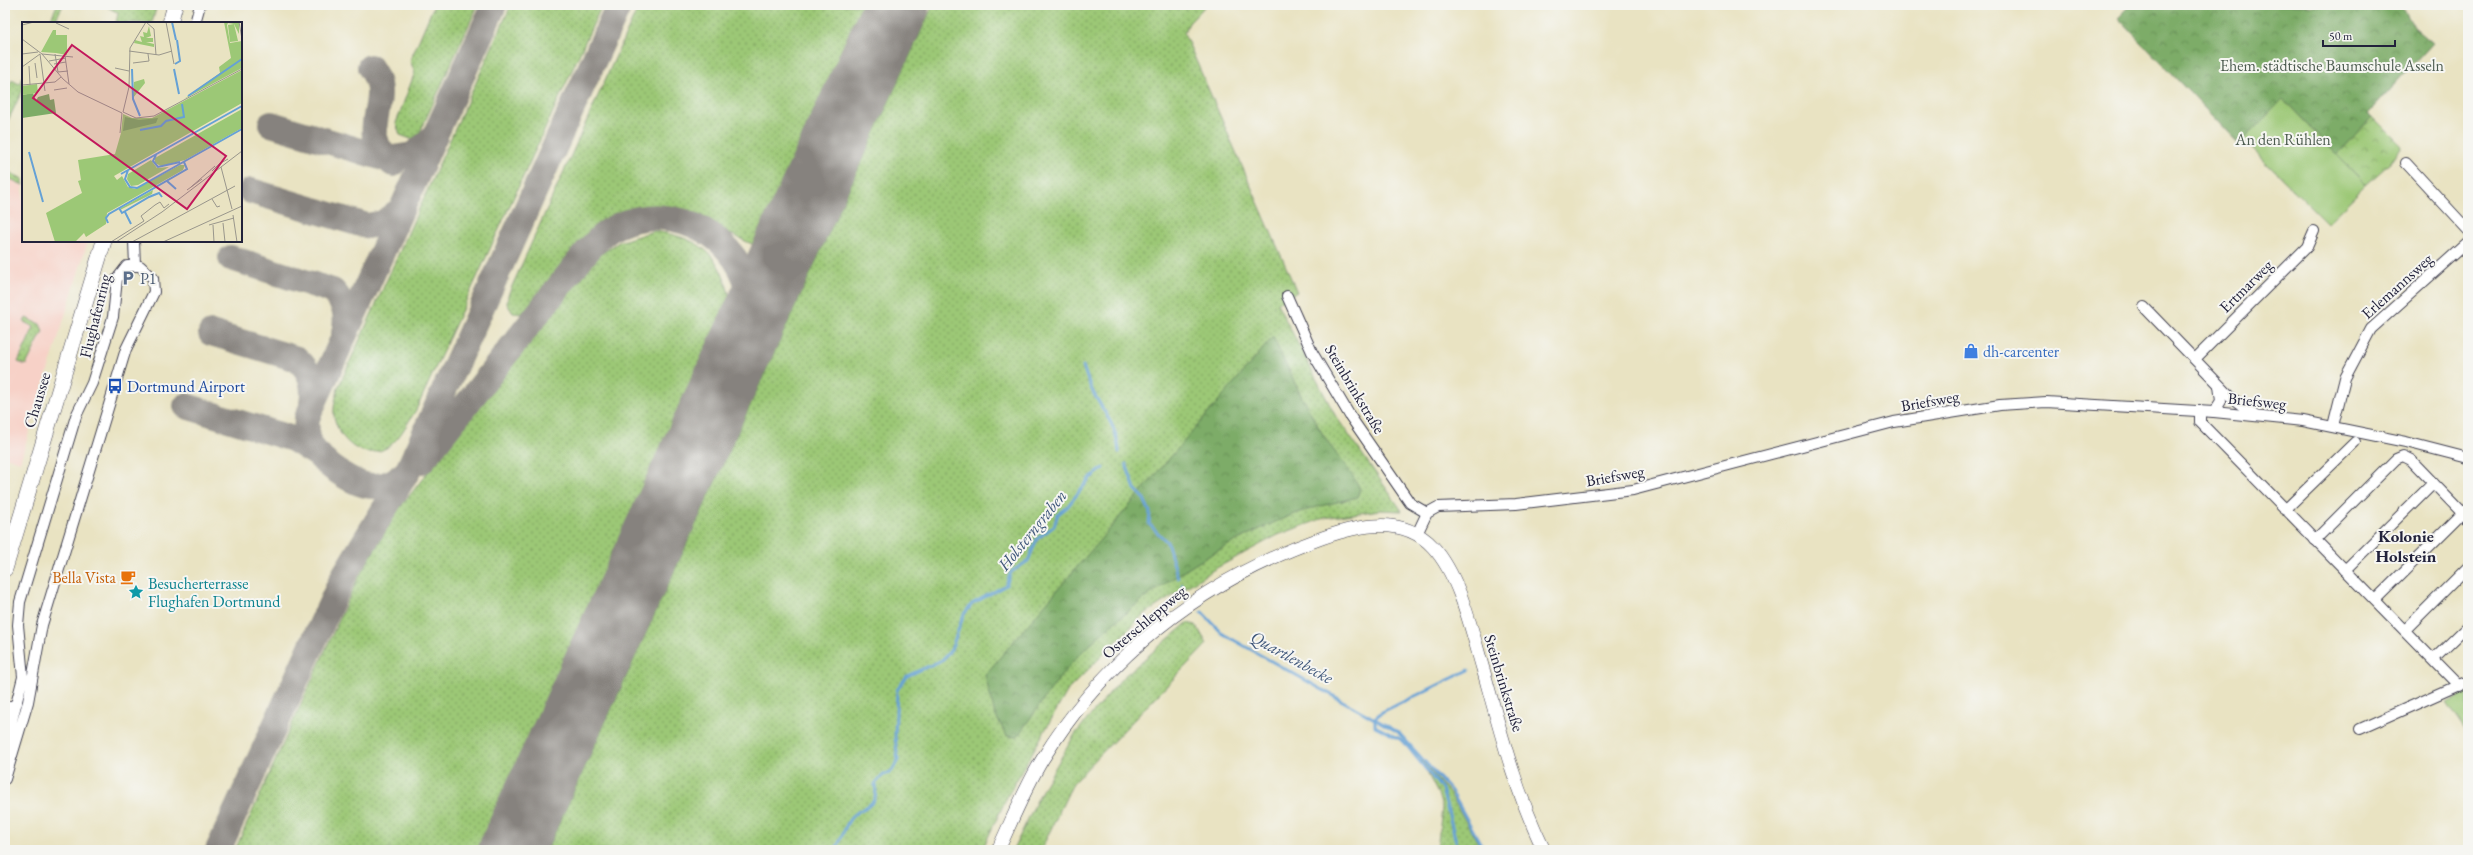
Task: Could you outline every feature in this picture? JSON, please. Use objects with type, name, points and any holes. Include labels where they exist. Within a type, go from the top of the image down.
[{"type":"main road","points":[[170,22],[175,5]]},
{"type":"main road","name":"Chaussee","points":[[5,569],[104,242]]},
{"type":"street","points":[[195,22],[200,5]]},
{"type":"street","points":[[2406,163],[2468,230]]},
{"type":"street","name":"Ertmarweg","points":[[2195,359],[2308,247],[2314,231]]},
{"type":"street","points":[[134,242],[135,265]]},
{"type":"street","name":"Erlemannsweg","points":[[2334,426],[2345,378],[2371,329],[2468,242]]},
{"type":"street","name":"Flughafenring","points":[[5,748],[23,677],[18,625],[20,602],[76,416],[92,383],[113,317],[117,279],[123,269],[135,265],[143,267],[153,278],[154,292],[126,349],[42,625],[28,702],[5,779]]},
{"type":"street","name":"Steinbrinkstraße","points":[[1287,296],[1316,358],[1350,416],[1410,504],[1427,513]]},
{"type":"street","points":[[2144,307],[2219,386],[2255,416]]},
{"type":"street","points":[[2214,412],[2221,401],[2219,386]]},
{"type":"street","name":"Briefsweg","points":[[1427,513],[1438,507],[1523,503],[1633,490],[1873,427],[2000,405],[2046,402],[2214,412],[2334,426],[2468,458]]},
{"type":"street","points":[[2200,411],[2200,422],[2285,510],[2434,659],[2458,686]]},
{"type":"street","points":[[2285,510],[2355,442]]},
{"type":"street","points":[[2315,540],[2396,459],[2403,456],[2411,460],[2433,483],[2466,513],[2420,554],[2375,600]]},
{"type":"street","points":[[2345,570],[2433,483]]},
{"type":"street","points":[[1417,534],[1427,513]]},
{"type":"street","name":"Osterschleppweg","points":[[998,850],[1042,761],[1063,729],[1110,671],[1164,622],[1240,572],[1319,539],[1361,527],[1377,525],[1391,526],[1417,534]]},
{"type":"street","name":"Steinbrinkstraße","points":[[1417,534],[1439,555],[1455,585],[1473,635],[1525,808],[1544,850]]},
{"type":"street","points":[[2405,630],[2468,567]]},
{"type":"street","points":[[2434,659],[2468,626]]},
{"type":"street","points":[[2360,729],[2468,681]]},
{"type":"street","points":[[5,710],[17,703]]},
{"type":"street","name":"Flughafenring","points":[[5,719],[13,712],[17,703]]},
{"type":"shaded area","points":[[5,177],[22,186],[22,242],[88,242],[20,462],[5,457]]},
{"type":"green space","points":[[57,5],[63,5],[54,22],[49,22]]},
{"type":"green space","points":[[104,5],[157,5],[152,22],[116,22],[118,13]]},
{"type":"green space","points":[[434,5],[478,5],[419,134],[411,139],[400,135],[396,123],[415,72],[410,61]]},
{"type":"green space","points":[[511,5],[602,5],[416,410],[400,435],[388,447],[379,451],[361,451],[346,441],[336,425],[334,409],[338,388]]},
{"type":"green space","points":[[639,5],[862,5],[754,245],[681,213],[655,210],[632,213],[612,222],[593,235],[577,251],[531,308],[523,314],[513,313],[507,304],[508,295]]},
{"type":"green space","points":[[933,5],[1206,5],[1189,23],[1184,33],[1297,292],[1277,303],[1335,415],[1402,511],[1381,510],[1324,518],[1278,535],[1213,570],[1143,615],[1068,690],[1007,797],[982,850],[547,850]]},
{"type":"green space","name":"Ehem. städtische Baumschule Asseln","points":[[2131,5],[2405,5],[2403,7],[2414,28],[2432,43],[2368,113],[2373,117],[2337,155],[2283,99],[2239,144],[2118,18]]},
{"type":"green space","points":[[22,78],[22,91],[5,127],[5,87],[8,88],[12,80],[19,84]]},
{"type":"green space","name":"An den Rühlen","points":[[2283,99],[2366,185],[2327,223],[2243,140]]},
{"type":"green space","points":[[2373,117],[2402,146],[2390,163],[2366,185],[2337,155]]},
{"type":"green space","points":[[5,170],[22,178],[22,185],[6,177],[5,180]]},
{"type":"green space","points":[[654,231],[683,238],[695,243],[705,250],[720,270],[726,283],[730,299],[478,850],[235,850],[357,580],[398,510],[598,256],[619,242]]},
{"type":"green space","points":[[26,318],[40,324],[43,331],[26,365],[18,362],[34,327],[24,322]]},
{"type":"green space","points":[[1273,337],[1318,426],[1360,489],[1357,497],[1304,511],[1260,529],[1207,557],[1157,589],[1110,626],[1079,655],[1060,677],[1017,737],[1007,736],[995,715],[985,675]]},
{"type":"green space","points":[[1187,623],[1196,625],[1207,644],[1073,783],[1041,850],[1013,850],[1042,790],[1075,734],[1123,677]]},
{"type":"green space","points":[[2468,692],[2468,734],[2446,702]]},
{"type":"green space","points":[[1420,759],[1450,794],[1482,850],[1437,850],[1442,808],[1438,794]]},
{"type":"waterway","name":"Quartlenbecke","points":[[1083,366],[1092,390],[1112,426],[1118,442],[1119,452]]},
{"type":"waterway","name":"Quartlenbecke","points":[[1126,464],[1135,489],[1143,497],[1150,512],[1149,524],[1167,542],[1178,578]]},
{"type":"waterway","name":"Holsterngraben","points":[[835,850],[850,819],[854,814],[872,803],[876,792],[875,784],[882,776],[892,771],[898,760],[895,737],[897,690],[907,676],[942,660],[951,650],[964,614],[972,604],[1006,585],[1011,572],[1028,561],[1037,539],[1054,526],[1058,514],[1067,507],[1090,478],[1104,468]]},
{"type":"waterway","name":"Quartlenbecke","points":[[1182,585],[1184,590]]},
{"type":"waterway","name":"Quartlenbecke","points":[[1202,612],[1223,634],[1398,732],[1451,791],[1484,850]]},
{"type":"waterway","name":"Quartlenbecke","points":[[1458,849],[1442,789],[1400,739],[1375,726],[1375,718],[1382,712],[1469,670]]},
{"type":"taxiway","points":[[408,471],[393,482],[380,486],[367,485],[350,479],[333,468],[314,450],[310,443],[308,434],[307,418],[494,5]]},
{"type":"taxiway","points":[[218,850],[344,575],[407,472],[619,5]]},
{"type":"taxiway","points":[[370,67],[377,80],[379,93],[374,128],[375,139],[381,151],[393,164]]},
{"type":"taxiway","points":[[271,124],[387,159],[412,155],[425,146],[433,137]]},
{"type":"taxiway","points":[[251,191],[367,226],[383,223],[400,210]]},
{"type":"taxiway","points":[[422,461],[579,261],[601,237],[617,226],[639,219],[661,217],[683,221],[703,230],[720,242],[735,258],[745,278],[750,300],[746,337]]},
{"type":"taxiway","points":[[231,258],[333,291],[343,306],[346,321],[344,333]]},
{"type":"taxiway","points":[[211,333],[297,359],[306,369],[311,379],[313,390],[312,403]]},
{"type":"taxiway","points":[[186,406],[293,439],[320,456]]},
{"type":"runway","points":[[511,850],[897,5]]},
{"type":"place","name":"P1","points":[[128,278]]},
{"type":"place","name":"dh-carcenter","points":[[1971,351]]},
{"type":"place","name":"Dortmund Airport","points":[[115,386]]},
{"type":"place","name":"Bella Vista","points":[[128,577]]},
{"type":"place","name":"Besucherterrasse Flughafen Dortmund","points":[[136,592]]},
{"type":"district","name":"Kolonie Holstein","points":[[2406,546]]}]
